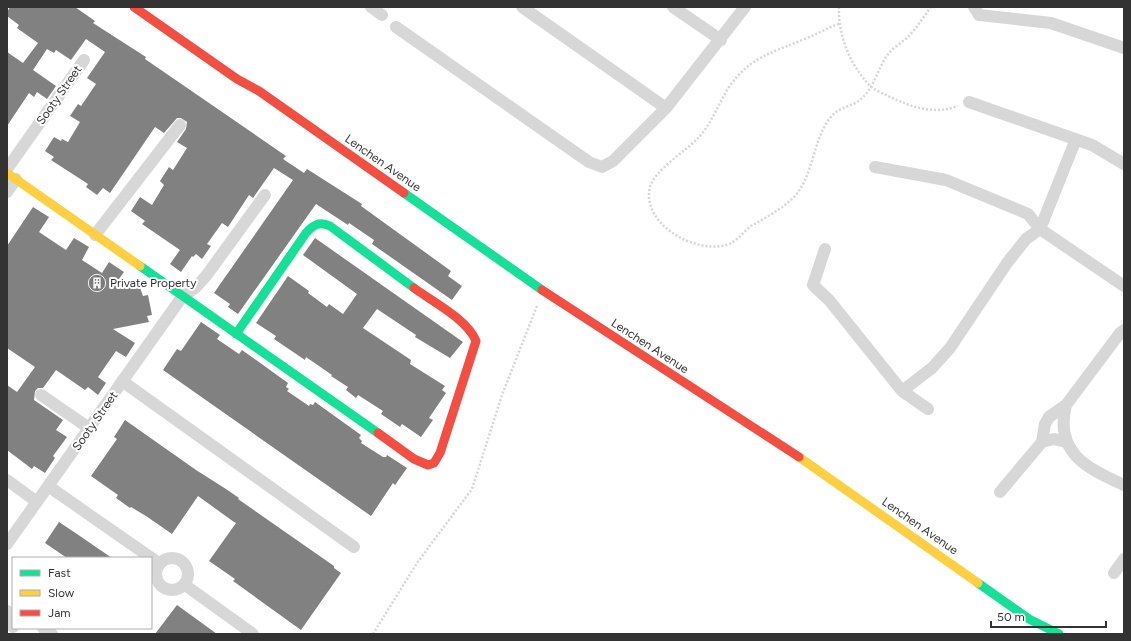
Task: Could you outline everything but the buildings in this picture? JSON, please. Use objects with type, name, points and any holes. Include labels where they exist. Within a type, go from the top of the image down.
[{"type":"main road","name":"Lenchen Avenue","points":[[134,7],[237,79],[259,91],[544,291],[817,468],[1029,619],[1059,634]]},
{"type":"main road","name":"Lenchen Avenue","points":[[204,44],[241,72],[259,91]]},
{"type":"main road","points":[[11,176],[414,459],[428,465],[434,463],[440,453],[476,341],[473,334],[464,324],[330,226],[322,222],[314,225],[306,233],[236,334]]},
{"type":"main road","name":"Lenchen Avenue","points":[[1029,619],[1044,634]]},
{"type":"street","points":[[371,7],[382,15]]},
{"type":"street","points":[[522,7],[666,108]]},
{"type":"street","points":[[673,7],[721,40]]},
{"type":"street","points":[[396,27],[597,166],[602,167],[613,161],[666,108],[746,7]]},
{"type":"street","points":[[974,7],[978,14],[1051,23],[1124,48]]},
{"type":"street","name":"Sooty Street","points":[[7,169],[84,60]]},
{"type":"street","points":[[969,102],[1092,145],[1124,164]]},
{"type":"street","points":[[95,235],[180,125]]},
{"type":"street","points":[[902,391],[932,368],[950,348],[1007,263],[1026,239],[1040,229],[1076,139]]},
{"type":"street","points":[[875,167],[946,180],[1028,214],[1040,229],[1124,286]]},
{"type":"street","points":[[7,192],[11,176]]},
{"type":"street","name":"Sooty Street","points":[[7,544],[182,297],[196,287],[206,276],[265,195]]},
{"type":"street","points":[[825,249],[813,285],[829,300],[902,391],[928,409]]},
{"type":"street","points":[[1000,492],[1042,442],[1044,424],[1049,418],[1066,405],[1120,333],[1124,330]]},
{"type":"street","points":[[122,381],[354,547]]},
{"type":"street","points":[[41,395],[89,428]]},
{"type":"street","points":[[1066,405],[1062,424],[1066,442],[1076,458],[1094,471],[1124,485]]},
{"type":"street","points":[[1042,442],[1054,439],[1066,442]]},
{"type":"street","points":[[7,480],[37,502]]},
{"type":"street","points":[[48,486],[150,557]]},
{"type":"street","points":[[152,558],[160,564]]},
{"type":"street","points":[[169,558],[180,560],[188,569],[188,580],[185,585],[181,589],[170,591],[160,585],[156,574],[160,564],[169,558]]},
{"type":"street","points":[[1114,573],[1124,559]]},
{"type":"street","points":[[185,585],[253,634]]},
{"type":"street","points":[[7,611],[12,624]]},
{"type":"path","points":[[839,7],[839,24],[843,41],[851,57],[870,86],[911,107],[947,110],[969,102]]},
{"type":"path","points":[[839,24],[755,60],[742,71],[718,105],[698,139],[655,176],[650,187],[649,200],[653,214],[664,227],[677,236],[693,242],[724,246],[732,243],[749,228],[791,200],[800,189],[821,134],[830,118],[841,107],[855,103],[863,98],[888,54],[910,35],[931,7]]},
{"type":"path","points":[[373,634],[417,563],[472,489],[502,395],[544,291]]},
{"type":"traffic: fast","points":[[404,193],[542,290]]},
{"type":"traffic: fast","points":[[236,334],[306,233],[311,228],[319,224],[330,226],[414,288]]},
{"type":"traffic: fast","points":[[140,266],[378,433]]},
{"type":"traffic: fast","points":[[978,583],[1029,619],[1059,634]]},
{"type":"traffic: slow","points":[[7,173],[140,266]]},
{"type":"traffic: slow","points":[[799,457],[978,583]]},
{"type":"traffic: jam","points":[[134,7],[237,79],[259,91],[404,193]]},
{"type":"traffic: jam","points":[[378,433],[414,459],[428,465],[434,463],[440,453],[476,341],[472,333],[457,318],[414,288]]},
{"type":"traffic: jam","points":[[542,290],[799,457]]},
{"type":"place","name":"Private Property","points":[[97,283]]}]
